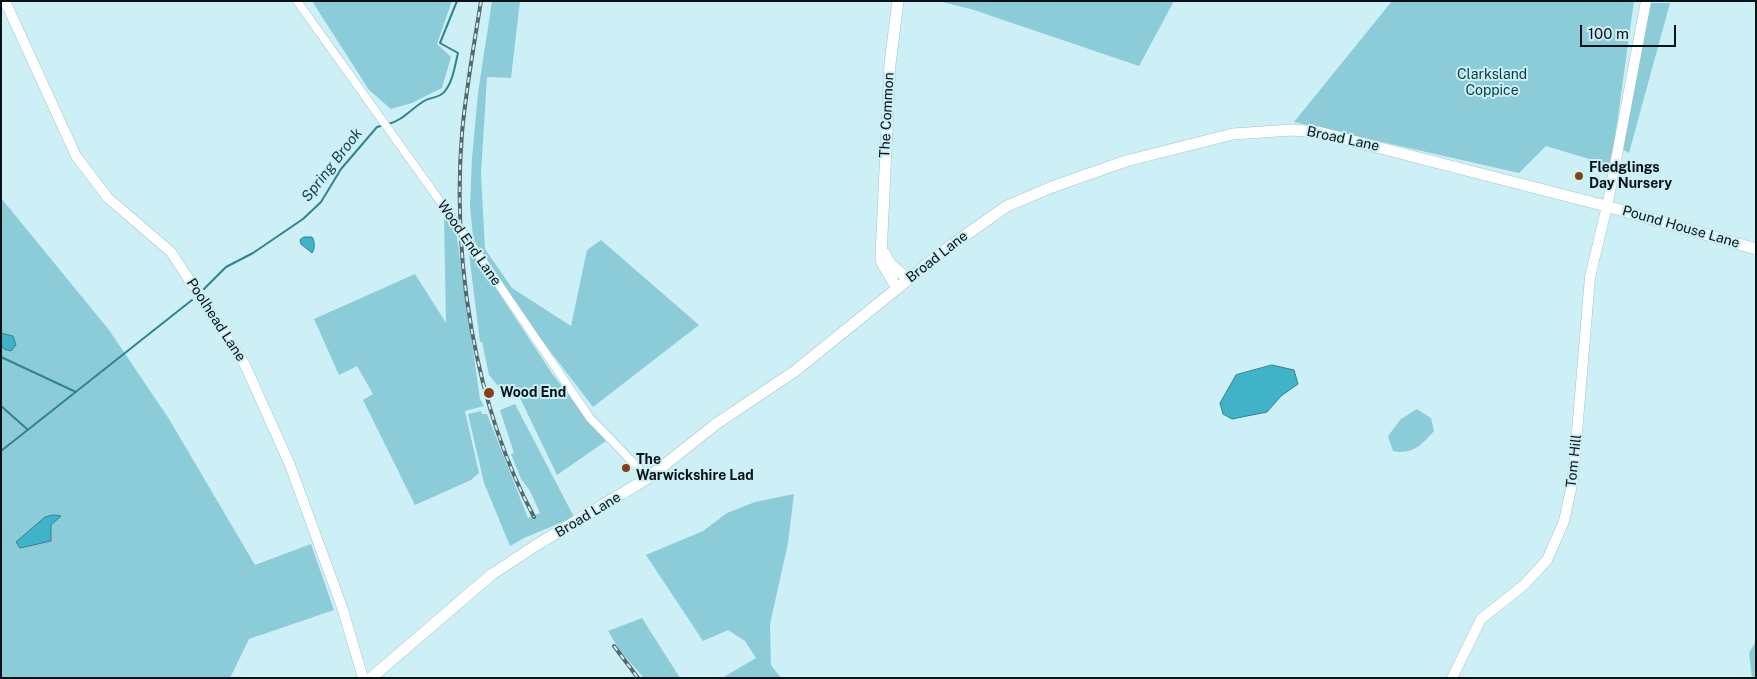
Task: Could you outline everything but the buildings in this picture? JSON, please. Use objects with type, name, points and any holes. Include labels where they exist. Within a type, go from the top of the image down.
[{"type":"main road","name":"The Common","points":[[897,288],[882,263],[890,64],[898,1]]},
{"type":"main road","name":"Broad Lane","points":[[371,678],[495,572],[648,478],[716,424],[795,371],[908,279],[990,216],[1022,199],[1126,161],[1233,134],[1292,130],[1318,132],[1606,206]]},
{"type":"main road","name":"Pound House Lane","points":[[1606,206],[1756,249]]},
{"type":"main road","name":"The Common","points":[[883,230],[885,255],[890,264],[908,279]]},
{"type":"street","name":"Poolhead Lane","points":[[5,1],[76,156],[108,198],[171,252],[245,365],[290,466],[342,610],[363,678]]},
{"type":"street","name":"Wood End Lane","points":[[296,1],[438,197],[590,418],[648,478]]},
{"type":"street","name":"Tom Hill","points":[[1452,678],[1481,619],[1524,585],[1547,560],[1564,520],[1573,480],[1590,277],[1606,206],[1646,2]]},
{"type":"green space","points":[[312,1],[452,1],[437,44],[451,57],[442,88],[412,103],[391,109],[369,90]]},
{"type":"green space","points":[[492,1],[520,1],[511,78],[487,77],[481,174],[485,249],[512,288],[571,326],[587,250],[601,240],[699,325],[593,407],[520,312],[483,259],[473,237],[470,206],[472,158],[478,93]]},
{"type":"green space","points":[[938,1],[1174,1],[1139,66],[971,9]]},
{"type":"green space","name":"Clarksland Coppice","points":[[1392,1],[1634,1],[1614,145],[1609,165],[1546,146],[1519,173],[1294,122]]},
{"type":"green space","points":[[1651,3],[1670,3],[1629,153],[1622,149]]},
{"type":"green space","points":[[1,198],[109,330],[169,419],[255,565],[311,544],[334,610],[249,639],[230,678],[1,678]]},
{"type":"green space","points":[[444,215],[456,231],[480,399],[484,406],[465,411],[479,473],[471,480],[415,505],[363,400],[373,394],[357,366],[339,375],[314,319],[415,274],[446,323]]},
{"type":"green space","points":[[468,246],[553,375],[606,441],[557,475],[520,398],[507,397],[489,375],[482,342],[480,342]]},
{"type":"green space","points":[[515,404],[574,517],[524,538],[510,546],[484,483],[468,414],[481,411],[482,414],[487,414],[528,518],[540,513],[530,491],[521,479],[511,454],[514,453],[500,410]]},
{"type":"green space","points":[[1417,409],[1431,418],[1434,431],[1416,448],[1406,452],[1393,451],[1388,436],[1401,419]]},
{"type":"green space","points":[[794,494],[788,543],[770,624],[771,665],[781,678],[722,678],[756,658],[745,641],[728,630],[703,641],[646,555],[703,531],[727,513],[755,502]]},
{"type":"green space","points":[[642,618],[680,678],[644,678],[620,651],[608,631]]},
{"type":"green space","points":[[1756,641],[1756,678],[1752,678],[1749,653]]},
{"type":"shaded area","points":[[304,237],[312,237],[313,239],[314,247],[312,253],[301,244],[300,240]]},
{"type":"shaded area","points":[[1,333],[13,336],[16,345],[11,351],[4,349],[1,344]]},
{"type":"shaded area","points":[[1272,365],[1294,370],[1298,384],[1281,396],[1267,412],[1232,419],[1223,414],[1220,403],[1236,375]]},
{"type":"shaded area","points":[[61,516],[51,525],[51,541],[20,548],[16,542],[45,517]]},
{"type":"waterway","name":"Spring Brook","points":[[388,124],[402,118],[424,101],[441,95],[448,87],[458,53],[440,43],[457,1]]},
{"type":"waterway","name":"Spring Brook","points":[[204,289],[226,267],[253,253],[303,219],[321,202],[341,169],[377,127],[384,125]]},
{"type":"waterway","name":"Spring Brook","points":[[1,451],[192,300]]},
{"type":"waterway","points":[[1,357],[76,392]]},
{"type":"waterway","points":[[1,406],[27,429]]},
{"type":"railway","points":[[481,1],[462,133],[460,181],[461,231],[465,281],[482,379],[496,427],[513,473],[534,517]]},
{"type":"railway","points":[[614,646],[638,678]]},
{"type":"place","name":"Fledglings Day Nursery","points":[[1579,176]]},
{"type":"place","name":"Wood End","points":[[489,393]]},
{"type":"place","name":"The Warwickshire Lad","points":[[626,468]]}]
